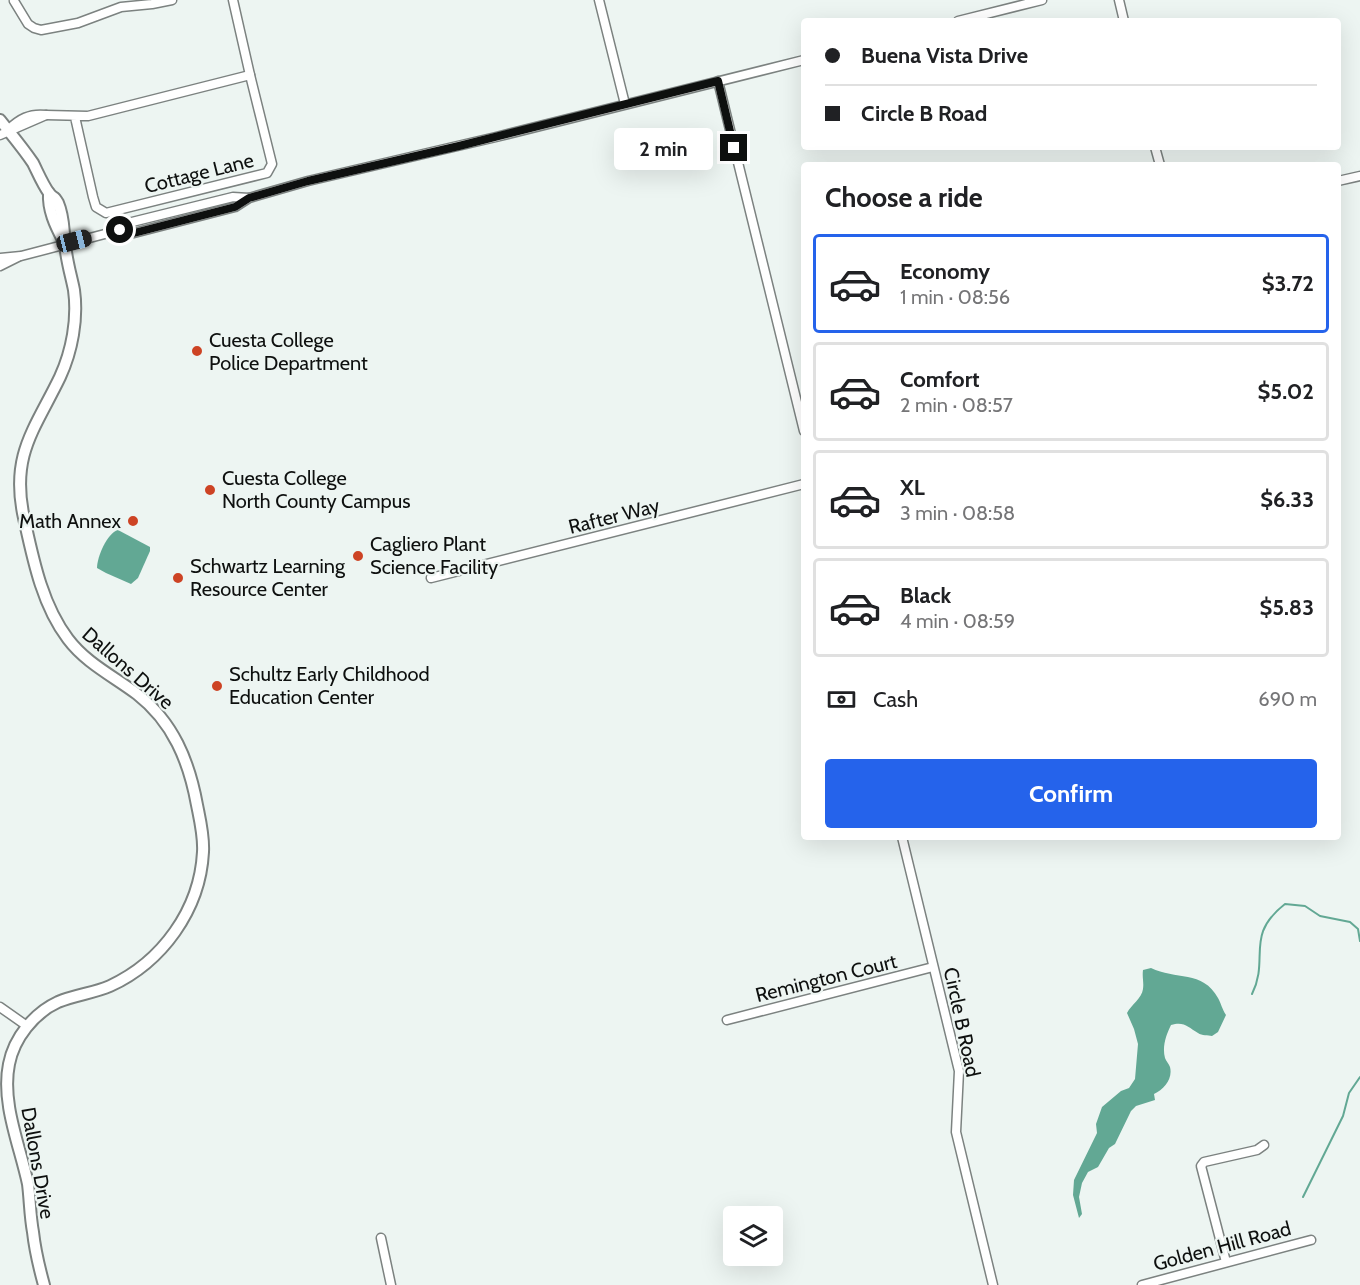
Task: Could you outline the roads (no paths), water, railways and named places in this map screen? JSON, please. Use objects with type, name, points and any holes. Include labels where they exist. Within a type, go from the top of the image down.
[{"type":"street","points":[[14,0],[28,24],[41,30],[78,23],[121,7],[172,0]]},
{"type":"street","points":[[4,133],[46,115],[88,116],[250,75],[233,0]]},
{"type":"street","points":[[599,0],[625,104]]},
{"type":"street","points":[[969,18],[1042,0]]},
{"type":"street","points":[[1119,0],[1124,18]]},
{"type":"street","points":[[0,266],[21,256],[65,243],[120,230],[134,233],[235,207],[249,198],[308,181],[378,166],[801,61]]},
{"type":"street","name":"Cottage Lane","points":[[75,117],[96,207],[106,213],[267,173],[272,164],[271,157],[250,75]]},
{"type":"street","points":[[718,81],[801,419]]},
{"type":"street","name":"Dallons Drive","points":[[0,120],[4,133],[29,158],[49,193],[57,200],[64,223],[65,243],[74,292],[74,329],[61,374],[35,422],[23,453],[20,487],[23,516],[45,600],[56,622],[74,646],[90,662],[150,705],[163,719],[182,752],[194,789],[202,830],[203,852],[200,873],[188,909],[160,950],[145,965],[124,979],[107,987],[58,1002],[45,1010],[27,1026],[14,1046],[9,1061],[7,1090],[28,1188],[32,1228],[44,1285]]},
{"type":"street","points":[[1341,180],[1360,176]]},
{"type":"street","points":[[0,258],[21,256]]},
{"type":"street","name":"Rafter Way","points":[[431,578],[801,485]]},
{"type":"street","name":"Circle B Road","points":[[903,840],[959,1071],[956,1132],[993,1285]]},
{"type":"street","name":"Remington Court","points":[[727,1020],[933,967]]},
{"type":"street","points":[[0,1007],[27,1026]]},
{"type":"street","points":[[1226,1262],[1201,1166],[1204,1162],[1257,1150],[1264,1145]]},
{"type":"street","points":[[381,1238],[392,1285]]},
{"type":"street","name":"Golden Hill Road","points":[[1142,1285],[1311,1240]]},
{"type":"waterway","points":[[1252,994],[1257,981],[1261,937],[1265,926],[1285,904],[1305,906],[1320,916],[1350,922],[1358,929],[1360,941]]},
{"type":"waterway","points":[[1303,1197],[1343,1116],[1349,1093],[1360,1077]]},
{"type":"place","name":"Cuesta College Police Department","points":[[197,351]]},
{"type":"place","name":"Cuesta College North County Campus","points":[[210,490]]},
{"type":"place","name":"Math Annex","points":[[133,521]]},
{"type":"place","name":"Cagliero Plant Science Facility","points":[[358,556]]},
{"type":"place","name":"Schwartz Learning Resource Center","points":[[178,578]]},
{"type":"place","name":"Schultz Early Childhood Education Center","points":[[217,686]]}]
